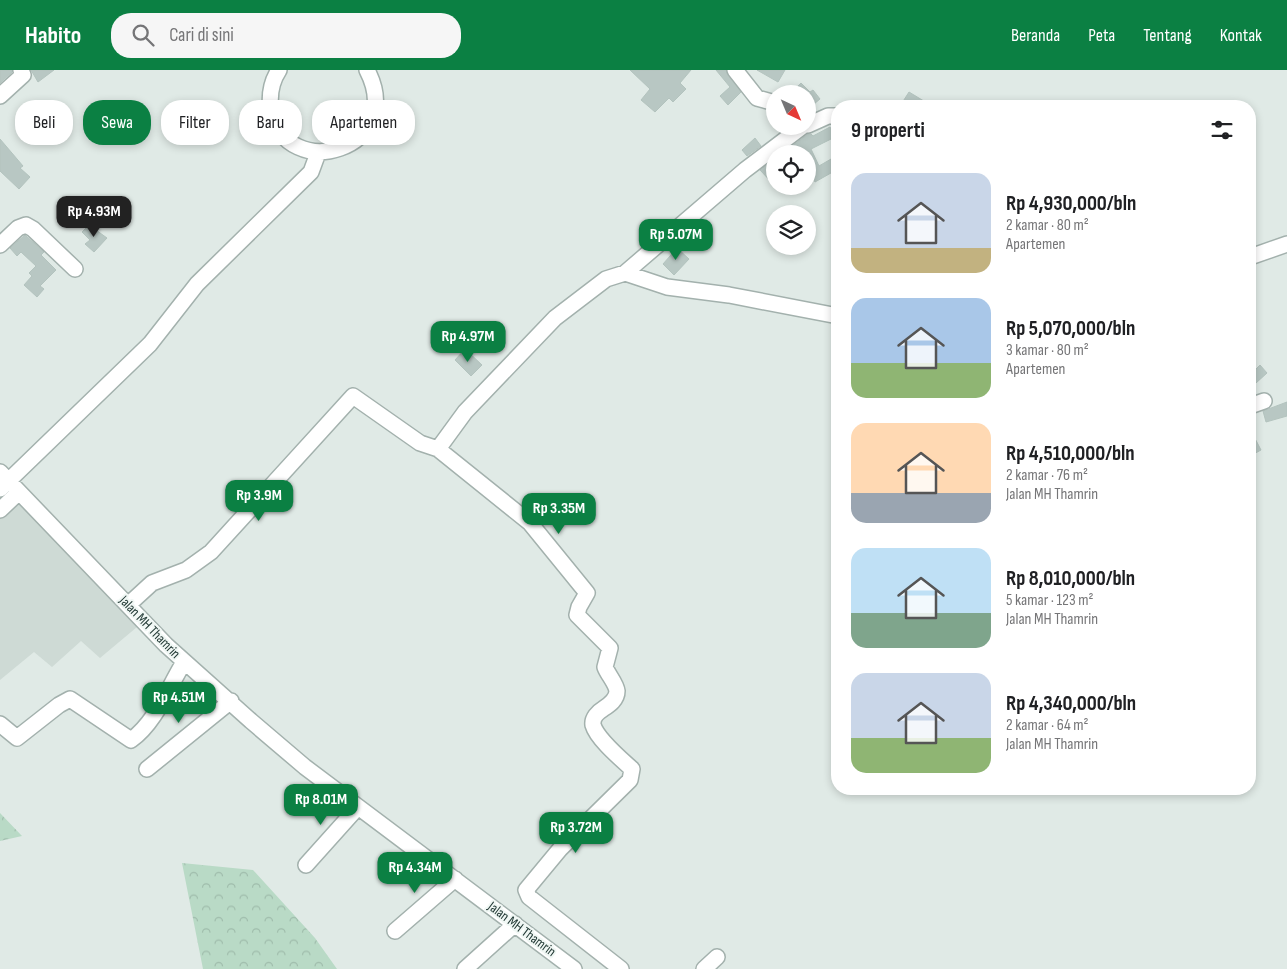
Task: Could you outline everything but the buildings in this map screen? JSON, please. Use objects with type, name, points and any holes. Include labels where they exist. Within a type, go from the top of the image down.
[{"type":"street","points":[[0,96],[23,75],[21,70]]},
{"type":"street","points":[[279,70],[274,78],[269,98],[273,119],[284,136],[299,147],[318,153],[343,149],[361,137],[373,119],[377,102],[375,86],[367,70]]},
{"type":"street","points":[[375,86],[380,70]]},
{"type":"street","points":[[735,70],[757,98],[766,100]]},
{"type":"street","points":[[816,121],[831,116]]},
{"type":"street","points":[[438,449],[465,412],[555,318],[606,279],[626,272],[745,170],[790,135]]},
{"type":"street","points":[[3,480],[150,344],[197,284],[311,172],[318,153]]},
{"type":"street","points":[[0,245],[18,228],[26,225],[33,229],[75,268]]},
{"type":"street","points":[[1256,255],[1287,244]]},
{"type":"street","points":[[626,272],[667,287],[728,295],[831,315]]},
{"type":"street","points":[[128,605],[152,583],[186,570],[211,552],[353,396],[420,443],[438,449],[530,523],[574,578],[585,588],[587,593],[577,615],[610,648],[604,667],[617,689],[616,696],[610,705],[597,714],[593,725],[610,748],[632,769],[632,775],[630,780],[560,849],[526,890],[528,897],[622,969]]},
{"type":"street","points":[[1256,404],[1264,401]]},
{"type":"street","name":"Jalan MH Thamrin","points":[[3,480],[19,492],[184,662],[231,701],[250,721],[305,767],[574,969]]},
{"type":"street","points":[[0,510],[19,492]]},
{"type":"street","points":[[0,724],[17,738],[59,705],[70,699],[131,740],[161,706],[167,690],[184,662]]},
{"type":"street","points":[[147,769],[231,701]]},
{"type":"street","points":[[306,865],[358,807]]},
{"type":"street","points":[[395,931],[455,879]]},
{"type":"street","points":[[465,969],[515,924]]},
{"type":"street","points":[[704,969],[717,957]]},
{"type":"shaded area","points":[[16,500],[137,627],[100,658],[81,641],[52,667],[34,652],[0,680],[0,515]]},
{"type":"green space","points":[[0,813],[22,836],[0,841]]},
{"type":"green space","points":[[182,863],[253,870],[315,938],[337,969],[203,969]]}]
